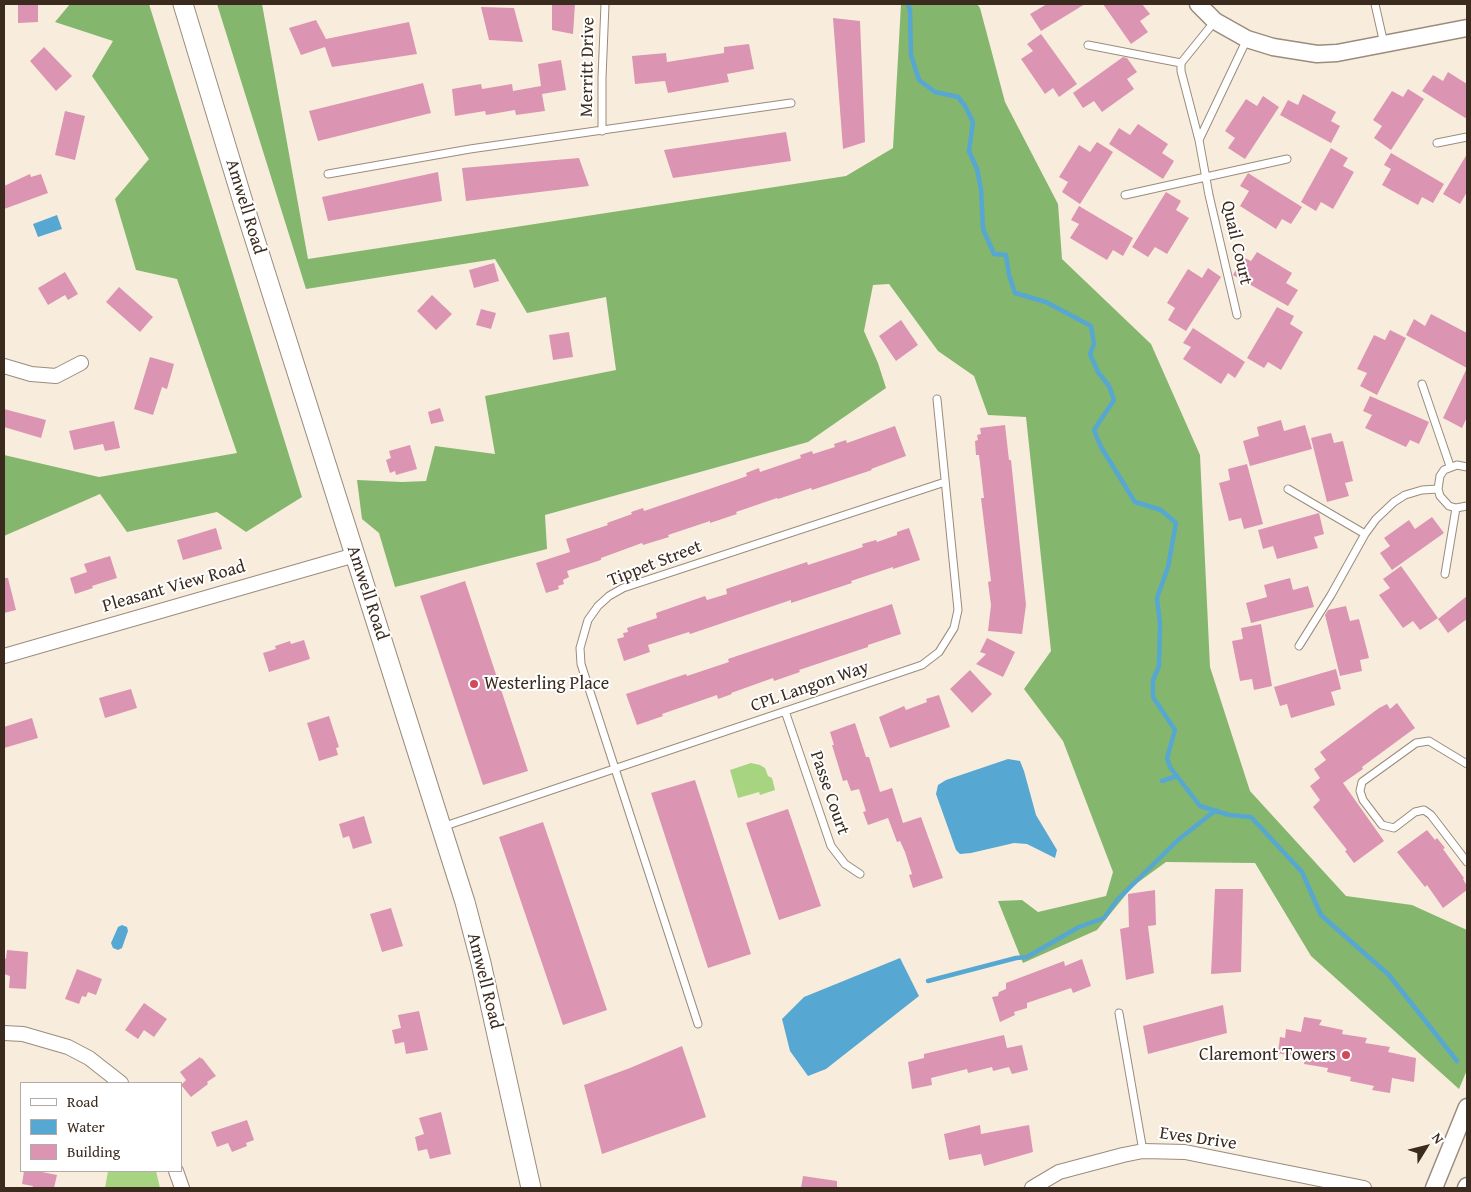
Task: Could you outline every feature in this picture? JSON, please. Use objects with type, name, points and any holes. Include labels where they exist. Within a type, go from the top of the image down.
[{"type":"main road","name":"Amwell Road","points":[[183,4],[354,555],[465,902],[481,963],[531,1188]]},
{"type":"street","points":[[1198,4],[1215,21],[1247,39],[1273,47],[1316,54],[1337,53],[1467,28]]},
{"type":"street","points":[[4,366],[32,374],[56,376],[81,363]]},
{"type":"street","name":"Pleasant View Road","points":[[4,656],[354,555]]},
{"type":"street","points":[[4,1033],[23,1034],[68,1047],[89,1058],[120,1082]]},
{"type":"street","points":[[1434,1188],[1467,1107]]},
{"type":"street","name":"Eves Drive","points":[[1032,1188],[1059,1172],[1143,1151],[1185,1152],[1364,1188]]},
{"type":"street","points":[[176,1172],[182,1188]]},
{"type":"lane","name":"Merritt Drive","points":[[602,131],[605,4]]},
{"type":"lane","points":[[1375,4],[1384,44]]},
{"type":"lane","points":[[1088,45],[1181,63],[1215,21]]},
{"type":"lane","points":[[1199,140],[1247,39]]},
{"type":"lane","name":"Quail Court","points":[[1181,63],[1181,72],[1199,140],[1237,315]]},
{"type":"lane","points":[[328,174],[470,149],[791,104]]},
{"type":"lane","points":[[1437,143],[1467,137]]},
{"type":"lane","points":[[1125,195],[1287,159]]},
{"type":"lane","points":[[1422,384],[1450,466]]},
{"type":"lane","name":"CPL Langon Way","points":[[441,828],[922,665],[939,652],[954,628],[958,610],[937,399]]},
{"type":"lane","points":[[1467,467],[1450,466],[1440,476],[1438,489],[1444,502],[1450,506],[1456,508],[1467,506]]},
{"type":"lane","name":"Tippet Street","points":[[698,1024],[581,664],[580,648],[588,620],[598,606],[609,596],[623,588],[945,482]]},
{"type":"lane","points":[[1288,489],[1365,534]]},
{"type":"lane","points":[[1299,646],[1365,534],[1376,519],[1394,502],[1405,495],[1422,490],[1438,489]]},
{"type":"lane","points":[[1445,574],[1456,508]]},
{"type":"lane","name":"Passe Court","points":[[786,711],[831,846],[845,864],[860,874]]},
{"type":"lane","points":[[1467,764],[1429,740],[1416,743],[1362,782],[1360,791],[1363,800],[1382,825],[1394,828],[1415,812],[1424,810],[1467,862]]},
{"type":"lane","points":[[1119,1013],[1143,1151]]},
{"type":"green space","points":[[70,4],[149,4],[302,497],[246,532],[217,512],[127,532],[100,494],[4,536],[4,455],[99,477],[237,453],[177,279],[136,270],[115,199],[149,159],[92,76],[113,41],[55,22]]},
{"type":"green space","points":[[217,4],[262,4],[308,259],[846,176],[893,148],[901,4],[977,4],[980,8],[1005,102],[1058,204],[1062,259],[1151,344],[1200,455],[1210,667],[1250,791],[1346,896],[1412,905],[1467,930],[1467,1070],[1459,1089],[1311,956],[1255,863],[1166,862],[1133,886],[1097,930],[1023,963],[998,901],[1022,900],[1038,912],[1106,896],[1113,872],[1063,741],[1024,689],[1051,651],[1026,417],[988,415],[974,376],[938,351],[889,284],[873,285],[864,331],[878,363],[886,388],[808,442],[545,515],[547,549],[395,587],[379,533],[362,519],[357,480],[426,481],[435,446],[495,454],[485,396],[616,370],[606,297],[527,313],[495,259],[306,289]]},
{"type":"green space","points":[[751,763],[765,768],[768,776],[772,778],[775,790],[760,795],[759,792],[738,798],[730,770]]},
{"type":"green space","points":[[108,1172],[156,1172],[160,1188],[105,1188]]},
{"type":"water","points":[[57,215],[62,229],[38,237],[33,224]]},
{"type":"water","points":[[1008,759],[1020,761],[1036,815],[1057,850],[1055,858],[1027,844],[1014,843],[960,854],[956,850],[936,794],[938,785],[946,780]]},
{"type":"water","points":[[122,925],[127,927],[128,931],[122,948],[118,950],[113,948],[111,943],[118,927]]},
{"type":"water","points":[[900,958],[919,996],[826,1069],[808,1076],[790,1051],[782,1019],[804,997]]},
{"type":"building","points":[[18,4],[38,4],[38,22],[18,23]]},
{"type":"building","points":[[552,4],[575,4],[573,34],[552,30]]},
{"type":"building","points":[[1047,4],[1085,4],[1041,31],[1030,14]]},
{"type":"building","points":[[1103,4],[1142,4],[1150,14],[1140,21],[1148,32],[1131,44]]},
{"type":"building","points":[[481,7],[514,8],[523,42],[489,40]]},
{"type":"building","points":[[833,18],[860,21],[865,142],[843,149]]},
{"type":"building","points":[[316,20],[326,39],[409,22],[417,54],[332,67],[325,47],[301,55],[289,28]]},
{"type":"building","points":[[1041,34],[1077,84],[1059,97],[1053,88],[1045,94],[1021,59],[1033,51],[1027,44]]},
{"type":"building","points":[[749,44],[754,69],[727,74],[729,82],[668,93],[665,81],[635,84],[632,56],[666,53],[667,62],[724,53],[724,47]]},
{"type":"building","points":[[44,47],[72,76],[56,91],[30,61]]},
{"type":"building","points":[[1123,57],[1127,58],[1137,72],[1127,79],[1134,89],[1102,112],[1094,101],[1083,108],[1073,93]]},
{"type":"building","points":[[561,60],[566,90],[542,94],[545,111],[516,115],[515,110],[486,115],[485,111],[455,116],[452,89],[481,84],[482,89],[512,84],[513,91],[541,86],[538,64]]},
{"type":"building","points":[[1448,72],[1467,84],[1467,119],[1422,91],[1433,75],[1443,81]]},
{"type":"building","points":[[423,83],[431,113],[318,141],[309,111]]},
{"type":"building","points":[[1408,89],[1424,99],[1391,150],[1374,138],[1382,126],[1373,120],[1392,91],[1403,97]]},
{"type":"building","points":[[1303,94],[1336,112],[1331,121],[1340,126],[1331,143],[1280,115],[1288,100],[1298,105]]},
{"type":"building","points":[[1263,96],[1279,107],[1245,159],[1228,148],[1235,138],[1225,131],[1246,99],[1257,106]]},
{"type":"building","points":[[65,111],[85,116],[75,160],[55,155]]},
{"type":"building","points":[[1138,124],[1168,144],[1162,153],[1174,161],[1163,179],[1109,144],[1119,128],[1130,135]]},
{"type":"building","points":[[786,132],[791,161],[673,178],[664,150]]},
{"type":"building","points":[[1097,142],[1113,152],[1080,204],[1062,192],[1068,182],[1059,177],[1079,145],[1090,152]]},
{"type":"building","points":[[1331,148],[1348,158],[1343,166],[1354,172],[1333,209],[1321,202],[1316,211],[1301,202]]},
{"type":"building","points":[[1391,153],[1444,184],[1433,203],[1422,197],[1418,205],[1382,185],[1391,169],[1384,165]]},
{"type":"building","points":[[1467,154],[1467,192],[1460,204],[1443,194]]},
{"type":"building","points":[[579,158],[589,186],[466,201],[462,168]]},
{"type":"building","points":[[438,172],[442,201],[328,221],[322,197]]},
{"type":"building","points":[[1248,173],[1302,207],[1291,224],[1282,219],[1276,229],[1240,206],[1249,191],[1240,186]]},
{"type":"building","points":[[30,174],[31,177],[41,174],[48,193],[4,209],[4,186]]},
{"type":"building","points":[[1166,192],[1181,201],[1176,210],[1189,218],[1167,254],[1155,247],[1148,257],[1132,247]]},
{"type":"building","points":[[1079,206],[1133,238],[1123,256],[1113,250],[1107,260],[1070,238],[1079,224],[1071,220]]},
{"type":"building","points":[[1257,252],[1292,273],[1286,283],[1298,290],[1288,306],[1233,275],[1243,257],[1251,261]]},
{"type":"building","points":[[494,263],[499,281],[474,288],[469,270]]},
{"type":"building","points":[[1208,268],[1221,277],[1186,331],[1168,320],[1175,308],[1167,303],[1188,269],[1202,278]]},
{"type":"building","points":[[65,272],[78,294],[68,300],[65,295],[48,305],[38,288]]},
{"type":"building","points":[[119,287],[153,317],[140,332],[106,302]]},
{"type":"building","points":[[432,295],[452,314],[436,330],[417,311]]},
{"type":"building","points":[[1277,307],[1294,316],[1290,324],[1303,332],[1281,370],[1268,362],[1264,368],[1247,358]]},
{"type":"building","points":[[481,309],[496,313],[491,329],[476,325]]},
{"type":"building","points":[[1431,314],[1467,333],[1467,368],[1406,335],[1414,319],[1425,326]]},
{"type":"building","points":[[901,320],[918,345],[896,361],[879,336]]},
{"type":"building","points":[[1193,328],[1245,362],[1235,378],[1228,373],[1221,384],[1183,359],[1191,347],[1183,343]]},
{"type":"building","points":[[1390,330],[1406,338],[1377,395],[1360,386],[1367,373],[1357,369],[1374,335],[1385,340]]},
{"type":"building","points":[[569,332],[573,357],[553,360],[549,335]]},
{"type":"building","points":[[150,357],[174,364],[167,389],[162,387],[153,415],[134,409]]},
{"type":"building","points":[[1467,368],[1467,417],[1462,428],[1443,418]]},
{"type":"building","points":[[1370,396],[1429,422],[1419,444],[1410,440],[1406,447],[1365,428],[1372,415],[1363,411]]},
{"type":"building","points":[[440,408],[444,421],[431,424],[428,412]]},
{"type":"building","points":[[4,409],[46,420],[41,438],[4,427]]},
{"type":"building","points":[[1281,420],[1284,431],[1305,425],[1312,449],[1250,466],[1243,441],[1259,436],[1257,427]]},
{"type":"building","points":[[114,421],[120,448],[105,451],[103,444],[74,450],[69,431]]},
{"type":"building","points":[[1005,425],[1009,460],[1011,460],[1026,605],[1022,634],[988,631],[991,605],[988,582],[991,581],[981,498],[984,498],[979,455],[976,455],[975,441],[978,440],[977,435],[981,434],[980,428]]},
{"type":"building","points":[[895,426],[906,456],[872,470],[812,490],[811,488],[777,498],[736,512],[737,514],[710,523],[710,521],[643,545],[642,543],[601,558],[601,560],[567,571],[569,577],[563,580],[564,584],[558,586],[559,589],[546,593],[536,563],[570,552],[566,539],[608,525],[607,523],[632,514],[631,512],[643,508],[644,511],[747,476],[746,473],[759,468],[760,472],[801,458],[800,455],[812,451],[813,454],[835,447],[834,444],[846,440],[847,443]]},
{"type":"building","points":[[1331,433],[1334,443],[1343,441],[1353,481],[1345,483],[1349,496],[1327,502],[1311,438]]},
{"type":"building","points":[[410,445],[417,469],[396,475],[395,471],[390,473],[386,460],[391,458],[389,451]]},
{"type":"building","points":[[1247,464],[1263,524],[1244,529],[1241,518],[1229,521],[1219,483],[1230,480],[1228,469]]},
{"type":"building","points":[[1319,513],[1324,534],[1314,537],[1318,548],[1277,559],[1273,546],[1263,549],[1258,530]]},
{"type":"building","points":[[1432,517],[1444,533],[1392,570],[1380,553],[1390,546],[1384,538],[1409,520],[1415,529]]},
{"type":"building","points":[[216,528],[222,549],[183,560],[177,540]]},
{"type":"building","points":[[909,528],[920,560],[851,581],[852,583],[791,603],[791,600],[690,634],[689,632],[648,645],[650,652],[624,661],[617,639],[624,637],[623,633],[628,632],[627,628],[657,618],[656,613],[705,596],[707,600],[727,594],[726,589],[807,562],[808,565],[863,547],[862,544],[876,540],[877,542],[897,535],[897,532]]},
{"type":"building","points":[[110,556],[117,578],[75,594],[70,578],[87,572],[84,564]]},
{"type":"building","points":[[1401,566],[1438,618],[1420,630],[1413,621],[1403,628],[1379,595],[1390,588],[1383,579]]},
{"type":"building","points":[[4,578],[8,578],[16,610],[4,613]]},
{"type":"building","points":[[1290,578],[1293,590],[1308,586],[1314,607],[1251,623],[1246,603],[1267,597],[1264,585]]},
{"type":"building","name":"Westerling Place","points":[[465,581],[528,771],[483,785],[420,596]]},
{"type":"building","points":[[1467,596],[1467,619],[1448,633],[1438,619]]},
{"type":"building","points":[[892,604],[901,634],[799,670],[800,672],[774,681],[773,678],[718,699],[717,695],[662,714],[663,716],[637,725],[626,694],[729,662],[728,659]]},
{"type":"building","points":[[1346,606],[1350,621],[1359,619],[1369,658],[1360,660],[1362,671],[1340,676],[1325,615],[1328,610]]},
{"type":"building","points":[[1261,624],[1272,686],[1254,690],[1252,679],[1240,681],[1232,641],[1243,639],[1241,628]]},
{"type":"building","points":[[987,638],[1015,652],[1003,677],[976,664],[986,654],[980,652]]},
{"type":"building","points":[[304,640],[310,659],[269,672],[263,653],[276,649],[275,646],[290,641],[291,644]]},
{"type":"building","points":[[1336,669],[1341,689],[1331,692],[1335,705],[1291,718],[1287,704],[1280,706],[1274,687]]},
{"type":"building","points":[[970,670],[992,694],[972,713],[950,689]]},
{"type":"building","points":[[131,689],[137,708],[105,718],[99,698]]},
{"type":"building","points":[[939,695],[950,727],[890,748],[879,717],[904,706],[906,710],[927,702],[926,699]]},
{"type":"building","points":[[1397,703],[1415,728],[1343,783],[1384,841],[1354,863],[1345,851],[1347,850],[1313,807],[1320,800],[1310,786],[1320,778],[1314,769],[1326,760],[1320,752],[1379,708],[1387,704],[1390,709]]},
{"type":"building","points":[[329,716],[339,747],[336,748],[338,755],[319,761],[307,723]]},
{"type":"building","points":[[32,718],[38,738],[4,748],[4,727]]},
{"type":"building","points":[[855,723],[866,757],[869,757],[880,792],[892,788],[903,823],[921,817],[943,878],[913,888],[909,875],[912,874],[905,852],[900,841],[897,842],[888,818],[868,825],[863,812],[866,811],[859,789],[851,791],[847,780],[843,781],[830,732]]},
{"type":"building","points":[[695,780],[751,954],[708,968],[651,793]]},
{"type":"building","points":[[788,809],[821,906],[779,920],[746,823]]},
{"type":"building","points":[[364,816],[372,843],[353,849],[349,836],[343,838],[339,824]]},
{"type":"building","points":[[543,822],[607,1010],[563,1025],[499,837]]},
{"type":"building","points":[[1427,830],[1445,848],[1443,849],[1464,878],[1467,886],[1467,890],[1443,908],[1427,885],[1425,887],[1397,852]]},
{"type":"building","points":[[1215,889],[1243,889],[1241,972],[1211,974]]},
{"type":"building","points":[[1155,890],[1156,925],[1148,926],[1154,973],[1126,980],[1120,929],[1129,927],[1128,894]]},
{"type":"building","points":[[391,908],[403,946],[382,952],[370,914]]},
{"type":"building","points":[[7,950],[28,952],[26,989],[9,988],[10,976],[4,974],[4,958],[6,959]]},
{"type":"building","points":[[1082,959],[1091,986],[1073,993],[1071,988],[1027,1003],[1027,1008],[1014,1012],[1015,1015],[1000,1022],[992,997],[998,996],[999,992],[1006,989],[1006,983],[1064,961],[1065,966]]},
{"type":"building","points":[[77,969],[102,979],[96,995],[88,992],[86,997],[82,996],[79,1004],[65,999]]},
{"type":"building","points":[[144,1003],[167,1019],[154,1037],[144,1030],[138,1039],[125,1030]]},
{"type":"building","points":[[1223,1005],[1227,1033],[1148,1054],[1143,1026]]},
{"type":"building","points":[[419,1011],[428,1050],[406,1054],[404,1042],[395,1044],[392,1030],[401,1028],[398,1015]]},
{"type":"building","name":"Claremont Towers","points":[[1304,1017],[1322,1020],[1319,1025],[1343,1030],[1342,1034],[1367,1038],[1365,1043],[1390,1047],[1388,1052],[1416,1058],[1414,1082],[1392,1078],[1390,1093],[1372,1090],[1374,1086],[1350,1081],[1351,1077],[1327,1072],[1328,1068],[1304,1064],[1305,1059],[1278,1053],[1280,1037],[1285,1038],[1286,1029],[1301,1032]]},
{"type":"building","points":[[1004,1035],[1007,1048],[1022,1045],[1028,1070],[1012,1074],[1009,1067],[993,1071],[992,1067],[968,1073],[967,1069],[931,1078],[932,1085],[912,1089],[908,1062],[924,1058],[924,1054]]},
{"type":"building","points":[[682,1046],[706,1117],[602,1154],[584,1085]]},
{"type":"building","points":[[200,1057],[216,1076],[191,1097],[182,1086],[186,1080],[180,1072]]},
{"type":"building","points":[[441,1112],[451,1154],[430,1159],[427,1149],[418,1151],[415,1137],[424,1134],[419,1118]]},
{"type":"building","points":[[247,1120],[254,1140],[246,1143],[247,1146],[232,1152],[228,1143],[217,1147],[211,1132]]},
{"type":"building","points":[[980,1125],[981,1134],[1029,1125],[1033,1152],[984,1166],[981,1154],[949,1160],[944,1134]]},
{"type":"building","points":[[24,1172],[42,1172],[57,1175],[54,1188],[32,1188],[33,1186],[22,1184]]},
{"type":"building","points":[[803,1176],[837,1181],[837,1188],[801,1188]]},
{"type":"waterway","points":[[908,4],[910,10],[911,55],[919,80],[935,92],[958,97],[973,122],[969,151],[977,169],[981,189],[983,229],[994,254],[1006,255],[1009,275],[1015,293],[1046,302],[1091,326],[1094,344],[1090,354],[1098,372],[1109,386],[1114,400],[1094,430],[1101,447],[1135,502],[1161,510],[1176,523],[1168,567],[1157,598],[1160,624],[1159,666],[1153,680],[1153,697],[1175,730],[1167,758],[1170,767],[1200,806],[1229,815],[1251,817],[1302,872],[1321,915],[1389,975],[1457,1061]]},
{"type":"waterway","points":[[1162,781],[1177,776]]},
{"type":"waterway","points":[[928,981],[1016,958],[1027,957],[1079,927],[1104,918],[1117,900],[1178,840],[1216,810]]},
{"type":"place","name":"Westerling Place","points":[[474,684]]},
{"type":"place","name":"Claremont Towers","points":[[1346,1055]]}]
